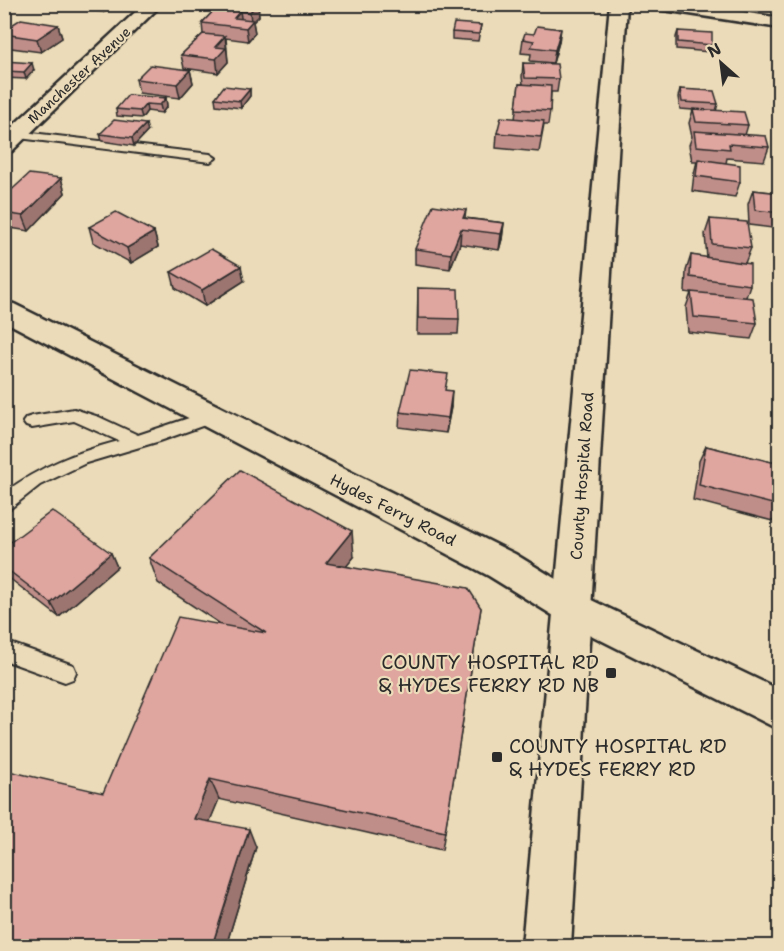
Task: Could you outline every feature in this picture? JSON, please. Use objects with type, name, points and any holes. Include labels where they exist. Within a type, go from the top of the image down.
[{"type":"street","name":"Manchester Avenue","points":[[10,140],[154,4]]},
{"type":"street","name":"County Hospital Road","points":[[546,946],[619,4]]},
{"type":"street","points":[[657,4],[780,23]]},
{"type":"street","name":"Hydes Ferry Road","points":[[4,310],[502,565],[572,608],[780,711]]},
{"type":"lane","points":[[10,140],[210,158]]},
{"type":"lane","points":[[32,422],[74,415],[93,421],[137,442]]},
{"type":"lane","points":[[4,503],[34,480],[80,458],[137,442],[210,417]]},
{"type":"lane","points":[[4,650],[65,672]]},
{"type":"building","points":[[220,4],[257,4],[250,12],[240,11],[234,18],[253,20],[246,28],[202,23]]},
{"type":"building","points":[[21,19],[58,25],[37,39],[4,34],[4,30]]},
{"type":"building","points":[[454,23],[481,25],[479,34],[452,32]]},
{"type":"building","points":[[537,26],[561,29],[555,50],[531,47],[534,41],[523,39],[525,33],[534,34]]},
{"type":"building","points":[[678,31],[712,33],[712,45],[678,42]]},
{"type":"building","points":[[203,34],[225,36],[215,47],[226,48],[216,59],[181,55]]},
{"type":"building","points":[[4,61],[32,63],[24,72],[4,71]]},
{"type":"building","points":[[523,63],[557,64],[559,79],[525,78]]},
{"type":"building","points":[[150,65],[190,70],[177,84],[136,79]]},
{"type":"building","points":[[519,84],[551,86],[550,111],[516,109]]},
{"type":"building","points":[[224,86],[250,89],[240,101],[215,98]]},
{"type":"building","points":[[680,89],[714,91],[718,104],[682,102]]},
{"type":"building","points":[[128,95],[166,98],[160,105],[146,104],[140,111],[116,109]]},
{"type":"building","points":[[693,109],[744,112],[748,125],[696,122]]},
{"type":"building","points":[[501,117],[544,121],[541,137],[497,133]]},
{"type":"building","points":[[114,120],[146,124],[132,138],[100,134]]},
{"type":"building","points":[[694,131],[766,136],[769,147],[729,144],[730,149],[696,146]]},
{"type":"building","points":[[698,159],[740,165],[740,182],[696,176]]},
{"type":"building","points":[[29,174],[61,178],[23,216],[4,213],[4,197]]},
{"type":"building","points":[[753,190],[780,193],[780,213],[755,210]]},
{"type":"building","points":[[433,205],[466,210],[463,218],[504,223],[501,234],[461,229],[451,254],[415,249]]},
{"type":"building","points":[[116,212],[154,232],[127,248],[89,227]]},
{"type":"building","points":[[710,219],[747,222],[751,248],[712,244]]},
{"type":"building","points":[[211,249],[241,266],[202,290],[171,272]]},
{"type":"building","points":[[691,255],[750,264],[750,285],[690,277]]},
{"type":"building","points":[[418,288],[458,289],[459,319],[418,318]]},
{"type":"building","points":[[691,292],[753,298],[757,323],[694,317]]},
{"type":"building","points":[[410,370],[448,374],[445,390],[452,391],[448,418],[400,412]]},
{"type":"building","points":[[706,446],[780,464],[780,506],[699,485]]},
{"type":"building","points":[[240,470],[352,531],[326,563],[468,588],[481,608],[445,832],[210,779],[194,819],[249,829],[212,946],[4,946],[4,770],[103,793],[178,617],[266,633],[149,558]]},
{"type":"building","points":[[52,511],[111,553],[51,603],[4,567],[4,547]]},
{"type":"place","name":"COUNTY HOSPITAL RD & HYDES FERRY RD NB","points":[[611,673]]},
{"type":"place","name":"COUNTY HOSPITAL RD & HYDES FERRY RD","points":[[497,757]]}]
